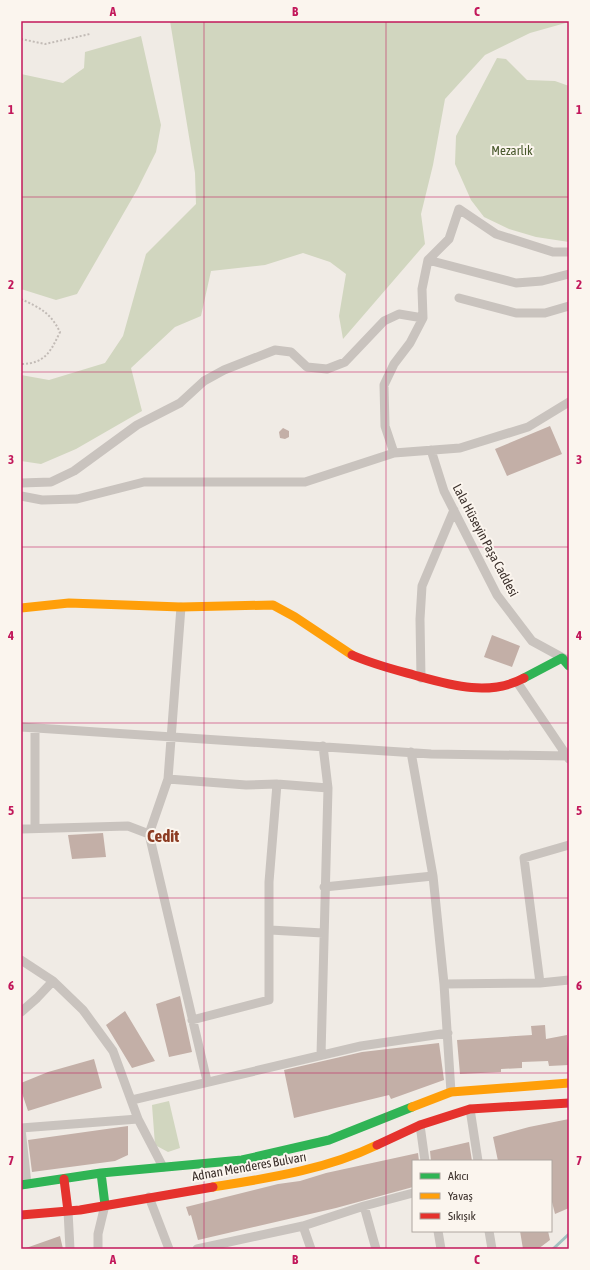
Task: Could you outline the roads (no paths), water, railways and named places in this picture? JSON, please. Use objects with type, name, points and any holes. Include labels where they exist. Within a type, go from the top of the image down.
[{"type":"main road","points":[[21,608],[69,603],[181,607],[273,605],[295,617],[346,652],[372,664],[459,687],[489,688],[517,682],[566,659],[569,666]]},
{"type":"main road","name":"Adnan Menderes Bulvarı","points":[[24,1185],[101,1173],[242,1160],[329,1140],[451,1092],[569,1083]]},
{"type":"main road","name":"Adnan Menderes Bulvarı","points":[[21,1215],[68,1211],[149,1196],[298,1173],[359,1154],[420,1125],[470,1109],[569,1103]]},
{"type":"main road","points":[[101,1173],[105,1205]]},
{"type":"main road","points":[[64,1179],[68,1211]]},
{"type":"street","points":[[394,453],[385,426],[384,385],[394,364],[410,343],[423,318],[422,289],[428,260],[449,239],[459,209],[496,234],[554,252],[569,252]]},
{"type":"street","points":[[428,260],[516,283],[542,280],[569,274]]},
{"type":"street","points":[[459,298],[516,313],[545,313],[569,306]]},
{"type":"street","points":[[21,483],[51,482],[74,471],[137,425],[180,403],[204,381],[224,370],[275,350],[291,352],[307,367],[327,369],[345,362],[384,321],[399,314],[423,318]]},
{"type":"street","points":[[21,496],[42,500],[77,499],[144,482],[305,482],[394,453],[460,448],[528,427],[569,402]]},
{"type":"street","name":"Lala Hüseyin Paşa Caddesi","points":[[431,450],[444,491],[497,595],[532,641],[566,659]]},
{"type":"street","points":[[421,678],[420,619],[422,586],[454,510]]},
{"type":"street","points":[[181,607],[168,779],[149,834],[207,1081]]},
{"type":"street","points":[[517,682],[569,757]]},
{"type":"street","points":[[21,727],[411,752],[569,757]]},
{"type":"street","points":[[35,828],[36,729]]},
{"type":"street","points":[[320,1055],[328,788],[323,746]]},
{"type":"street","points":[[411,752],[433,876],[444,984],[451,1092]]},
{"type":"street","points":[[168,779],[246,785],[278,784],[328,788]]},
{"type":"street","points":[[192,1020],[269,1000],[269,882],[278,784]]},
{"type":"street","points":[[21,829],[128,826],[149,834]]},
{"type":"street","points":[[540,983],[524,858],[569,845]]},
{"type":"street","points":[[324,888],[433,876]]},
{"type":"street","points":[[270,930],[323,933]]},
{"type":"street","points":[[21,960],[53,981],[83,1010],[113,1051],[138,1119],[163,1167]]},
{"type":"street","points":[[444,984],[540,983],[569,980]]},
{"type":"street","points":[[21,1012],[38,998],[53,981]]},
{"type":"street","points":[[132,1100],[207,1081],[361,1046],[448,1033]]},
{"type":"street","points":[[470,1109],[478,1160]]},
{"type":"street","points":[[24,1185],[21,1129],[138,1119]]},
{"type":"street","points":[[420,1125],[425,1160]]},
{"type":"street","points":[[197,1249],[303,1226],[364,1206],[412,1193]]},
{"type":"street","points":[[149,1196],[169,1249]]},
{"type":"street","points":[[98,1249],[98,1234],[105,1205]]},
{"type":"street","points":[[364,1206],[376,1249]]},
{"type":"street","points":[[68,1211],[70,1249]]},
{"type":"street","points":[[303,1226],[311,1249]]},
{"type":"street","points":[[438,1232],[441,1249]]},
{"type":"street","points":[[489,1232],[492,1249]]},
{"type":"street","points":[[241,1239],[244,1249]]},
{"type":"waterway","points":[[553,1249],[569,1234]]},
{"type":"district","name":"Cedit","points":[[163,836]]},
{"type":"park label","name":"Mezarlık","points":[[512,150]]}]
